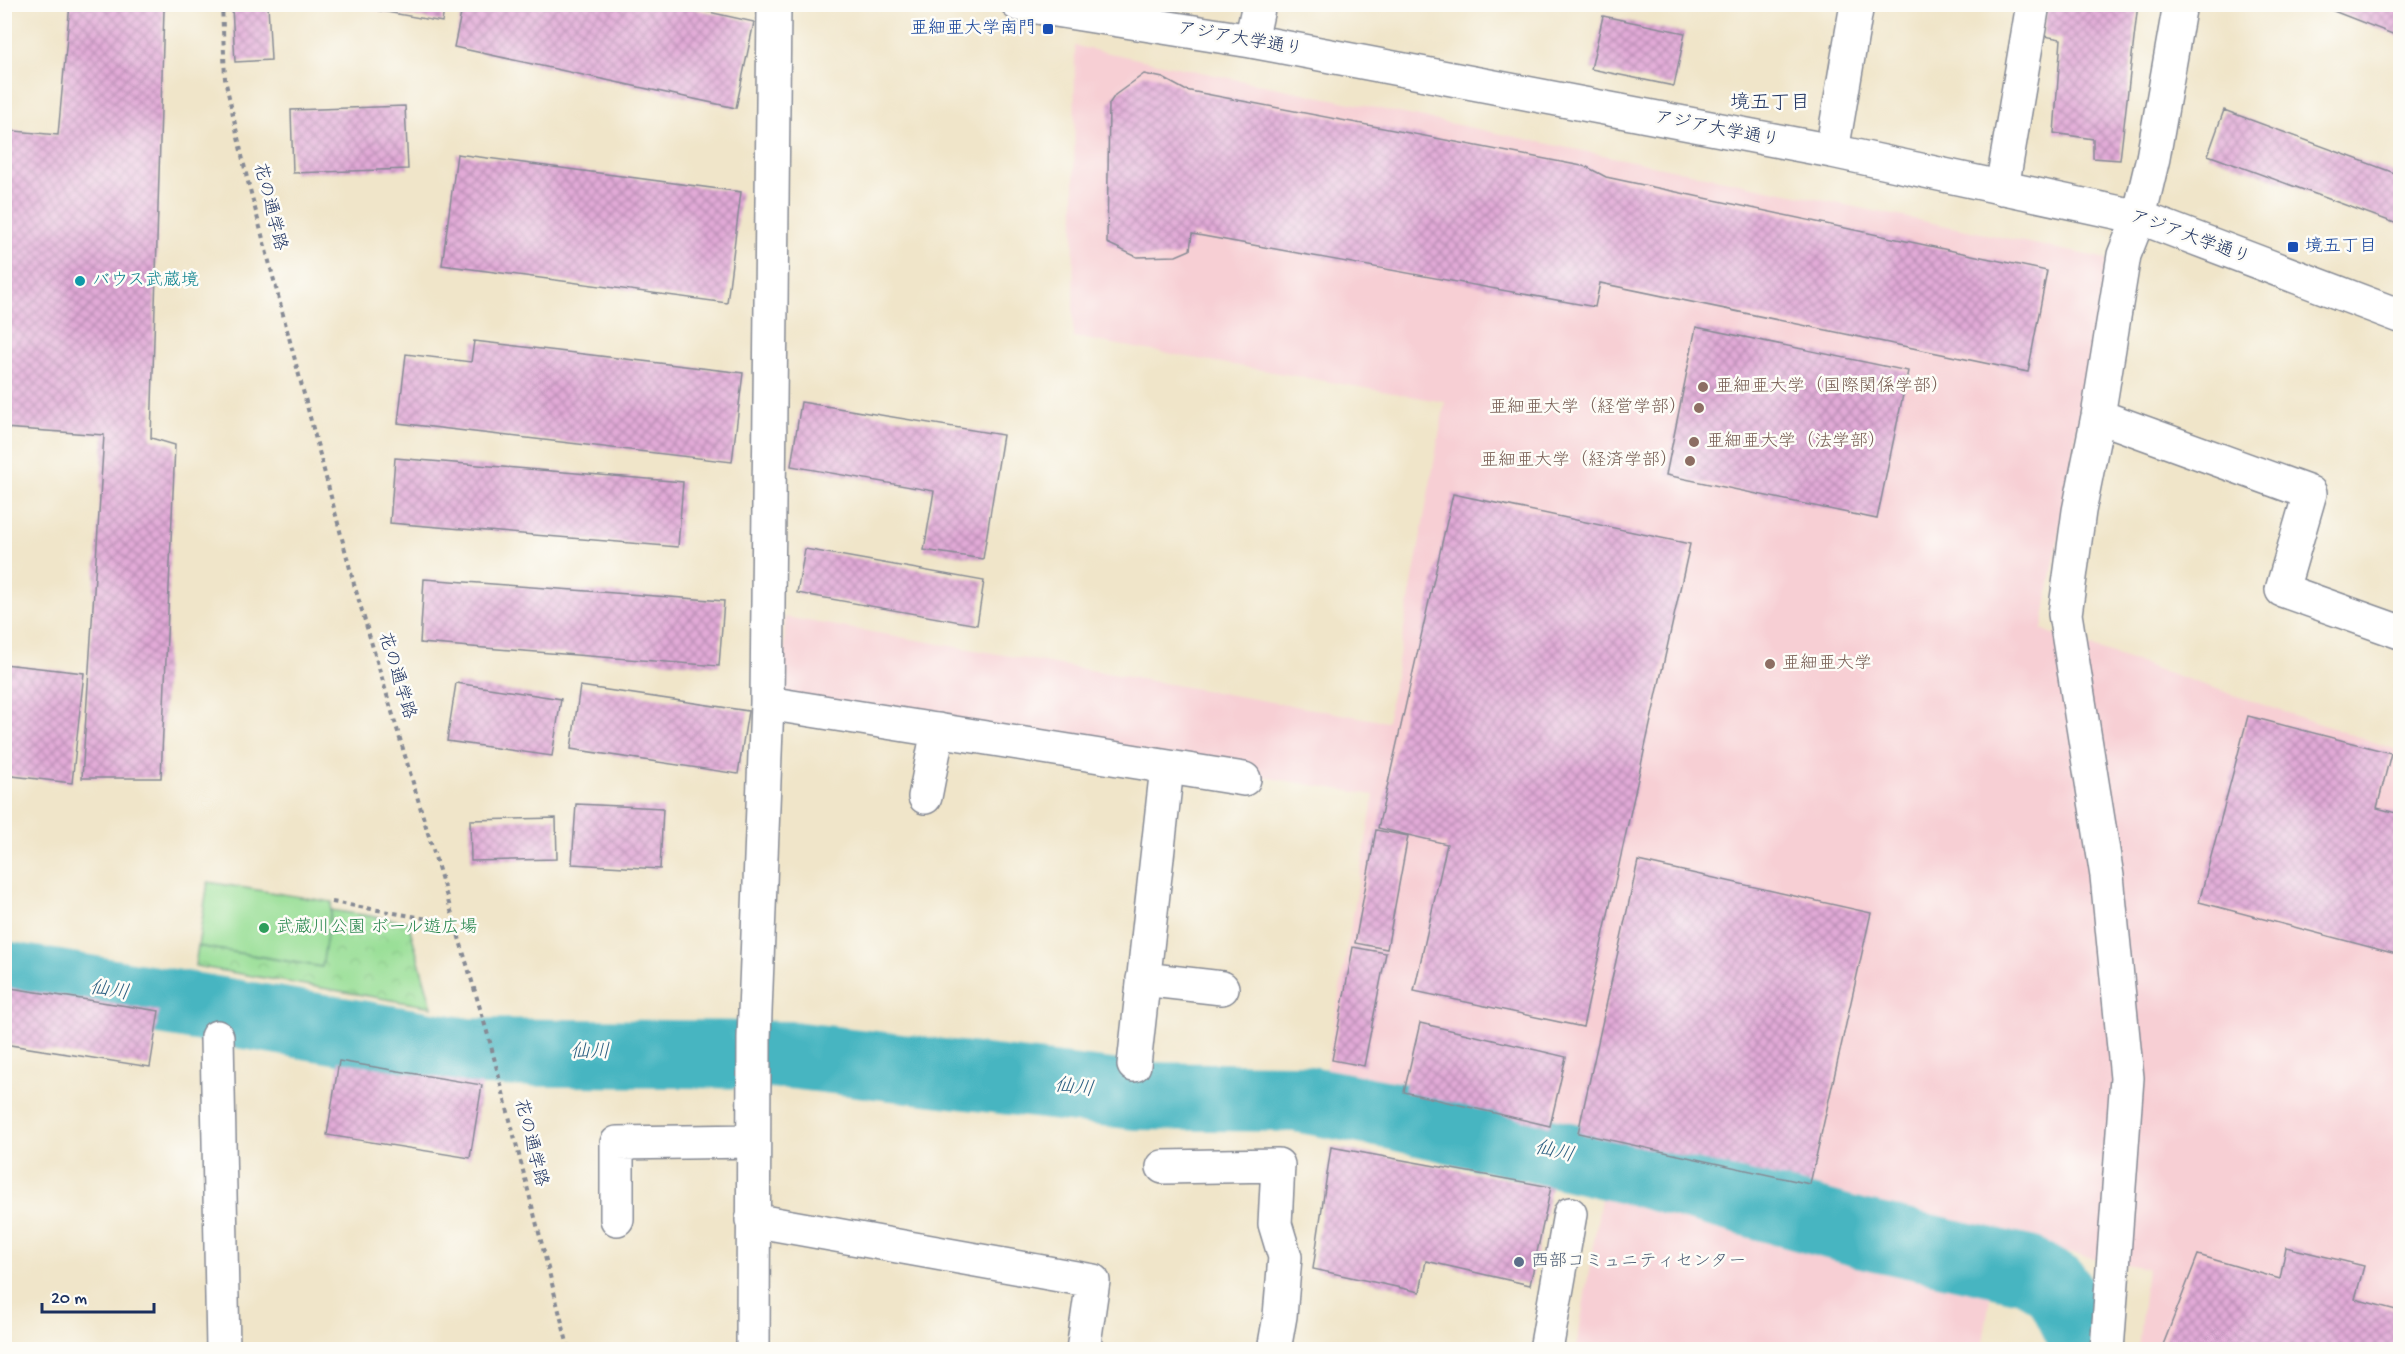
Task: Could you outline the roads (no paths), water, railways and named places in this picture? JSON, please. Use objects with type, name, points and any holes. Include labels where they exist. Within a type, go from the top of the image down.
[{"type":"street","points":[[753,1350],[754,1052],[767,703],[774,4]]},
{"type":"street","name":"アジア大学通り","points":[[1018,4],[1251,41],[1832,151],[2139,217],[2400,316]]},
{"type":"street","points":[[1251,41],[1258,4]]},
{"type":"street","points":[[1832,151],[1857,4]]},
{"type":"street","points":[[2002,188],[2033,4]]},
{"type":"street","points":[[2107,1350],[2127,1078],[2107,876],[2065,614],[2079,512],[2098,416],[2124,255],[2139,217],[2153,158],[2180,4]]},
{"type":"street","points":[[2098,416],[2310,493],[2282,590],[2400,632]]},
{"type":"street","points":[[767,703],[1244,779]]},
{"type":"street","points":[[925,797],[938,730]]},
{"type":"street","points":[[1134,1065],[1167,767]]},
{"type":"street","points":[[1143,979],[1222,988]]},
{"type":"street","points":[[217,1037],[223,1350]]},
{"type":"street","points":[[617,1219],[617,1143],[753,1141]]},
{"type":"street","points":[[1163,1167],[1278,1165],[1275,1224],[1285,1257],[1278,1349]]},
{"type":"street","points":[[1546,1350],[1570,1214]]},
{"type":"street","points":[[752,1220],[1093,1281],[1083,1350]]},
{"type":"waterway","name":"仙川","points":[[4,975],[467,1052],[791,1055],[1136,1096],[1297,1098],[1394,1116],[1637,1172],[1859,1233],[2028,1270],[2057,1287],[2088,1350]]},
{"type":"place","name":"亜細亜大学南門","points":[[1048,29]]},
{"type":"place","name":"境五丁目","points":[[2293,247]]},
{"type":"place","name":"バウス武蔵境","points":[[80,281]]},
{"type":"place","name":"亜細亜大学（国際関係学部）","points":[[1703,387]]},
{"type":"place","name":"亜細亜大学（経営学部）","points":[[1699,408]]},
{"type":"place","name":"亜細亜大学（法学部）","points":[[1694,442]]},
{"type":"place","name":"亜細亜大学（経済学部）","points":[[1690,461]]},
{"type":"place","name":"亜細亜大学","points":[[1770,664]]},
{"type":"place","name":"武蔵川公園 ボール遊広場","points":[[264,928]]},
{"type":"place","name":"西部コミュニティセンター","points":[[1519,1262]]},
{"type":"district","name":"境五丁目","points":[[1770,104]]}]
